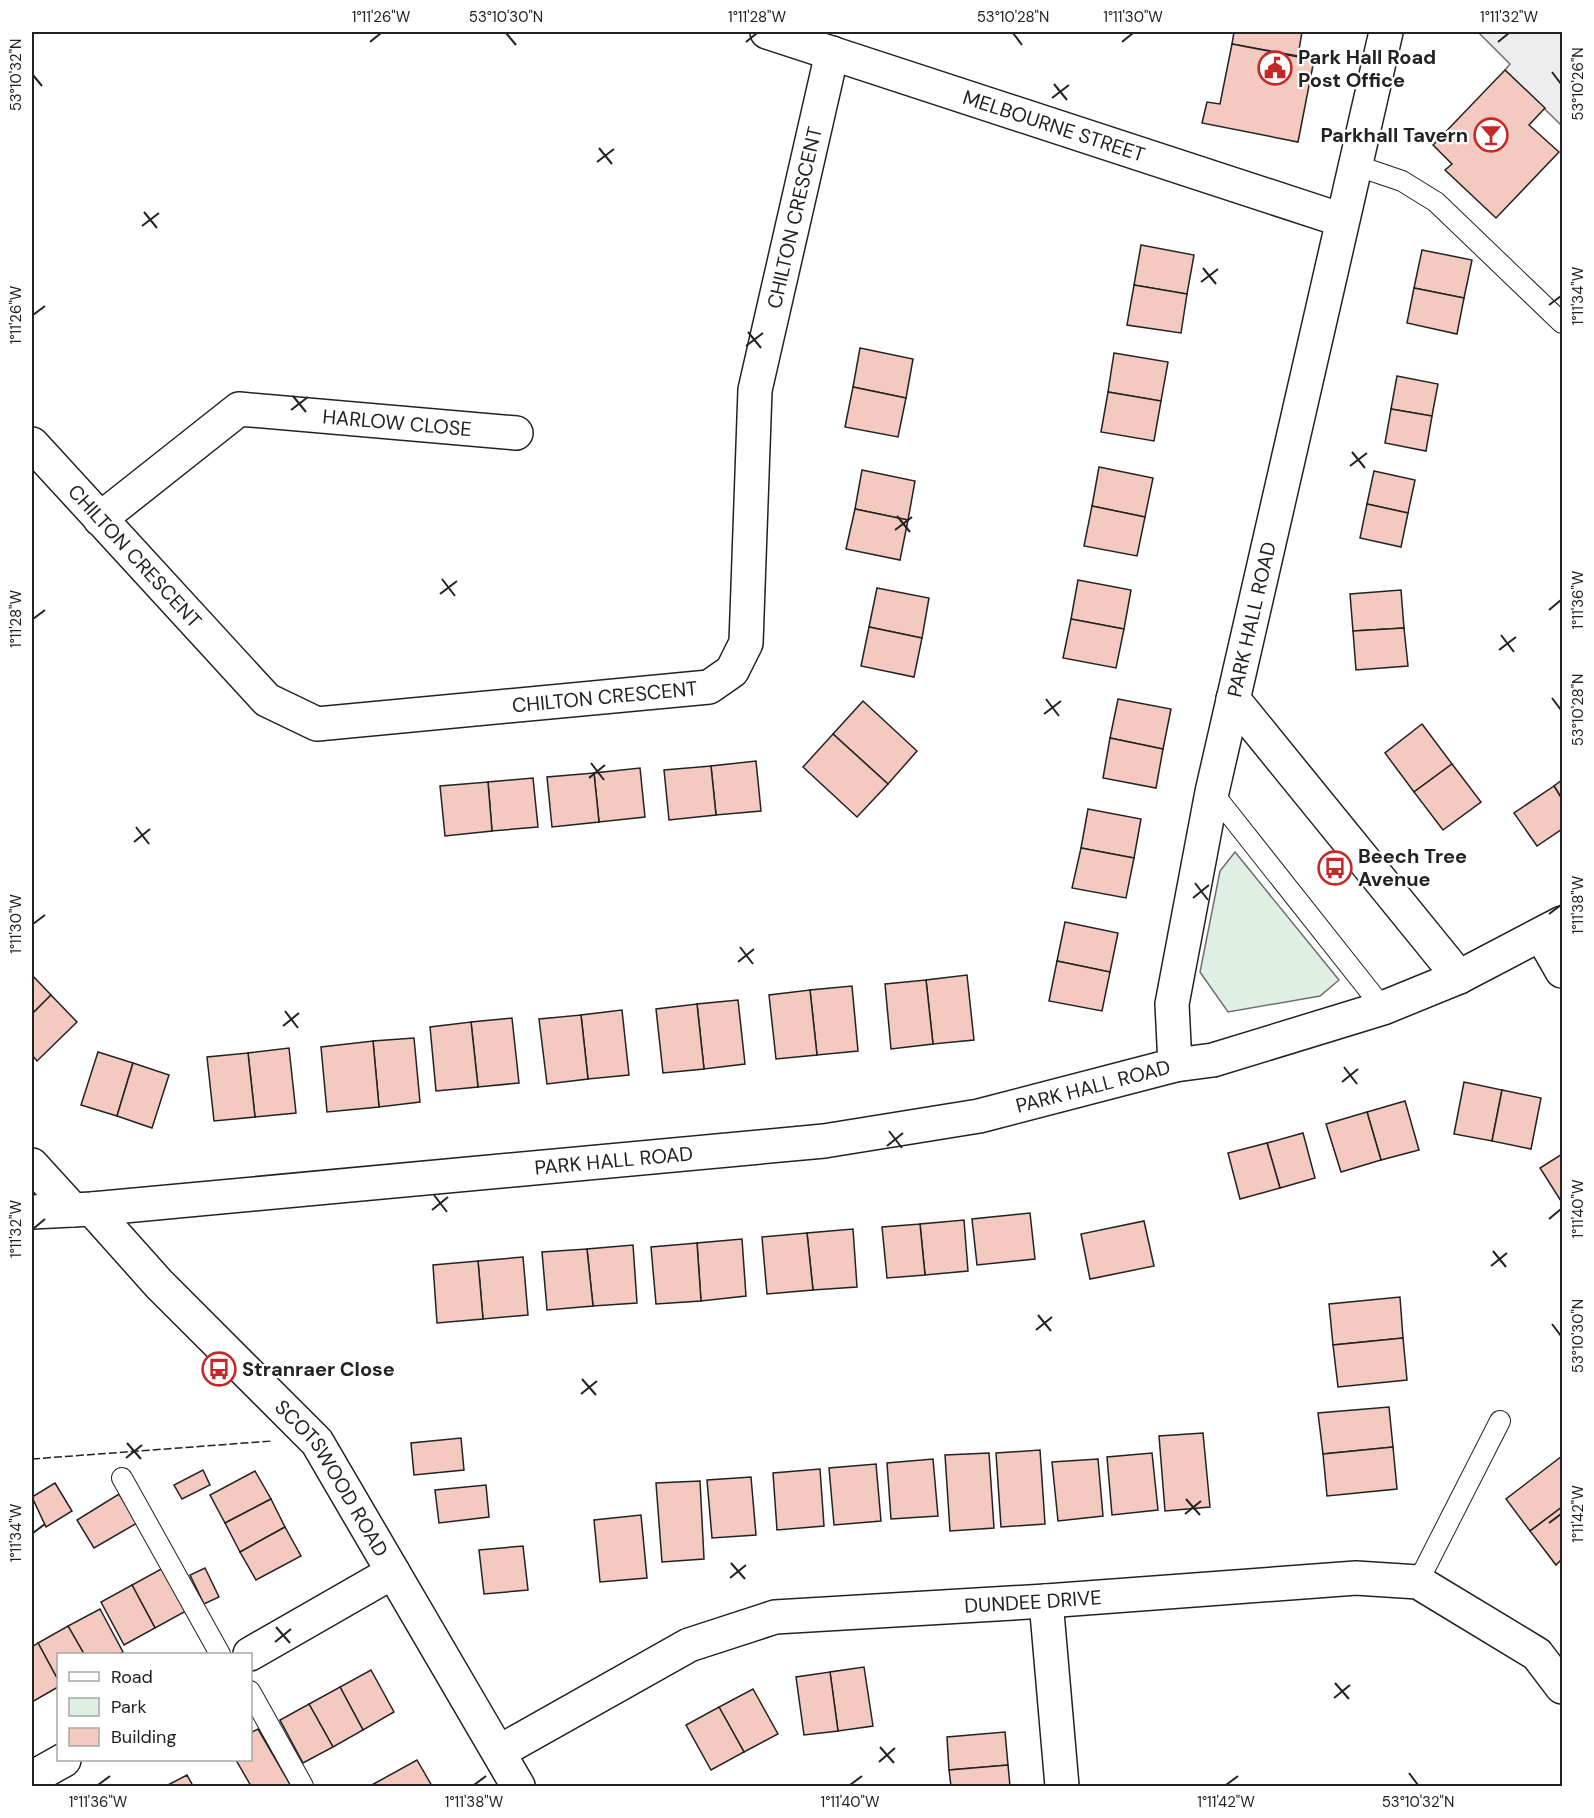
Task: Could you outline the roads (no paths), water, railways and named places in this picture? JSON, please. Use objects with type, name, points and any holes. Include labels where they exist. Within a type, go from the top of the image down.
[{"type":"street","name":"MELBOURNE STREET","points":[[767,32],[1342,220]]},
{"type":"street","name":"PARK HALL ROAD","points":[[32,1212],[824,1141],[979,1116],[1175,1065],[1172,1004],[1212,792],[1386,32]]},
{"type":"street","name":"CHILTON CRESCENT","points":[[32,444],[267,700],[317,724],[709,687],[732,671],[746,644],[755,390],[832,53]]},
{"type":"street","name":"HARLOW CLOSE","points":[[100,519],[239,409],[516,433]]},
{"type":"street","points":[[1233,699],[1460,977]]},
{"type":"street","points":[[1175,1065],[1213,1060],[1383,1008],[1460,977],[1552,930],[1563,971]]},
{"type":"street","name":"SCOTSWOOD ROAD","points":[[32,1165],[82,1209],[317,1442],[518,1786]]},
{"type":"street","points":[[252,1653],[393,1572]]},
{"type":"street","name":"DUNDEE DRIVE","points":[[499,1752],[689,1645],[775,1617],[1046,1601],[1356,1578],[1418,1582],[1537,1654],[1563,1687]]},
{"type":"street","points":[[1046,1601],[1062,1786]]},
{"type":"street","points":[[32,1778],[62,1761]]},
{"type":"lane","points":[[1354,165],[1402,181],[1436,202],[1563,323]]},
{"type":"lane","points":[[1212,792],[1383,1008]]},
{"type":"lane","points":[[1418,1582],[1500,1421]]},
{"type":"lane","points":[[122,1478],[219,1653]]},
{"type":"lane","points":[[252,1695],[303,1786]]},
{"type":"place","name":"Park Hall Road Post Office","points":[[1275,68]]},
{"type":"place","name":"Parkhall Tavern","points":[[1491,135]]},
{"type":"place","name":"Beech Tree Avenue","points":[[1335,868]]},
{"type":"place","name":"Stranraer Close","points":[[219,1369]]}]
